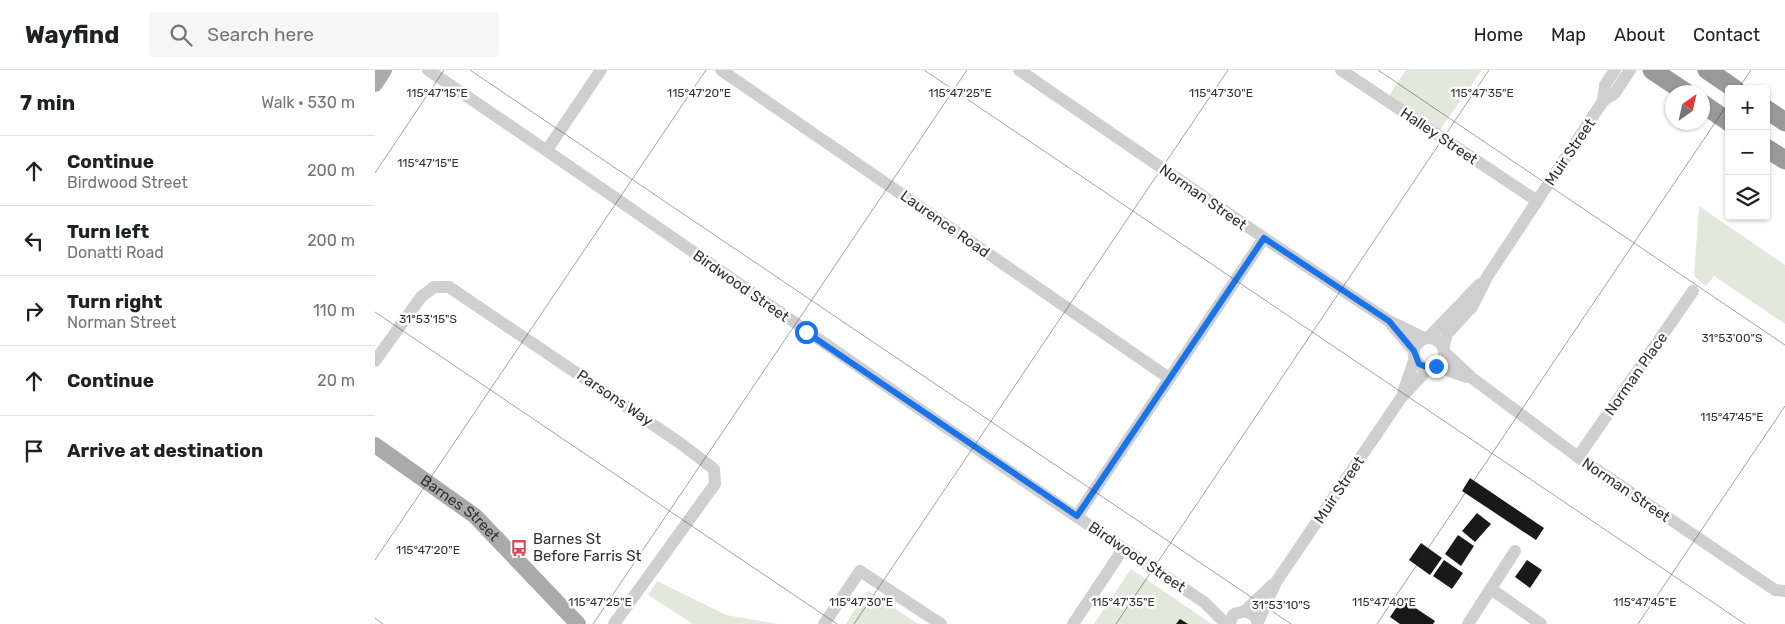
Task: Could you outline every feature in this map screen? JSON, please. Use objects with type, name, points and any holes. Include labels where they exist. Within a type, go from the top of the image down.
[{"type":"highway","points":[[1652,70],[1674,85]]},
{"type":"highway","points":[[1707,70],[1729,85]]},
{"type":"highway","points":[[1710,109],[1725,119]]},
{"type":"highway","points":[[1770,113],[1785,122]]},
{"type":"highway","points":[[1770,151],[1785,160]]},
{"type":"main road","points":[[375,84],[385,70]]},
{"type":"main road","name":"Barnes Street","points":[[375,445],[475,516],[570,623]]},
{"type":"main road","name":"Barnes Street","points":[[375,456],[470,524],[570,623]]},
{"type":"street","name":"Birdwood Street","points":[[428,70],[547,150],[806,332],[1123,549],[1204,602],[1228,624]]},
{"type":"street","points":[[547,150],[601,70]]},
{"type":"street","name":"Laurence Road","points":[[721,70],[1169,378]]},
{"type":"street","name":"Norman Street","points":[[1019,70],[1389,321],[1426,338]]},
{"type":"street","name":"Halley Street","points":[[1341,70],[1537,201]]},
{"type":"street","name":"Muir Street","points":[[1603,101],[1605,85],[1615,70]]},
{"type":"street","name":"Muir Street","points":[[1443,350],[1447,334],[1472,307],[1487,277],[1603,101],[1615,93],[1630,70]]},
{"type":"street","points":[[1077,516],[1264,238]]},
{"type":"street","name":"Muir Street","points":[[1426,338],[1487,277]]},
{"type":"street","name":"Parsons Way","points":[[375,361],[421,297],[434,287],[449,286],[681,443],[714,469],[715,484],[614,624]]},
{"type":"street","name":"Norman Place","points":[[1578,457],[1693,291]]},
{"type":"street","name":"Norman Street","points":[[1389,321],[1414,354]]},
{"type":"street","points":[[1426,338],[1437,340],[1443,350],[1442,360],[1432,367],[1419,364],[1414,354],[1417,343],[1426,338]]},
{"type":"street","name":"Norman Street","points":[[1443,350],[1472,378],[1578,457],[1775,590],[1785,591]]},
{"type":"street","name":"Muir Street","points":[[1401,398],[1414,354]]},
{"type":"street","name":"Norman Street","points":[[1432,367],[1472,378]]},
{"type":"street","name":"Muir Street","points":[[1258,623],[1276,582],[1401,398],[1432,367]]},
{"type":"street","points":[[1073,624],[1123,549]]},
{"type":"street","points":[[1468,624],[1515,551]]},
{"type":"street","points":[[824,624],[861,570],[941,624]]},
{"type":"street","name":"Muir Street","points":[[1228,624],[1232,617],[1276,582]]},
{"type":"street","points":[[1491,590],[1541,624]]},
{"type":"street","name":"Birdwood Street","points":[[1204,602],[1241,611]]},
{"type":"street","points":[[1241,611],[1252,613],[1258,623]]},
{"type":"shaded area","points":[[1406,70],[1482,70],[1437,134],[1389,96]]},
{"type":"shaded area","points":[[1699,206],[1785,265],[1785,324],[1714,276],[1706,286],[1694,276]]},
{"type":"shaded area","points":[[1131,569],[1212,624],[1094,624]]},
{"type":"shaded area","points":[[657,581],[726,615],[779,624],[693,624],[648,595]]},
{"type":"shaded area","points":[[869,591],[918,624],[846,624],[866,592]]},
{"type":"building","points":[[1470,478],[1544,528],[1536,540],[1462,491]]},
{"type":"building","points":[[1477,513],[1491,524],[1475,542],[1462,531]]},
{"type":"building","points":[[1458,535],[1474,546],[1461,566],[1445,554]]},
{"type":"building","points":[[1421,543],[1442,558],[1430,575],[1409,560]]},
{"type":"building","points":[[1444,560],[1463,573],[1452,589],[1433,576]]},
{"type":"building","points":[[1527,560],[1542,570],[1530,588],[1515,577]]},
{"type":"building","points":[[1402,599],[1435,621],[1433,624],[1400,624],[1390,617]]},
{"type":"building","points":[[1180,619],[1188,624],[1176,624]]},
{"type":"place","name":"Barnes St Before Farris St","points":[[519,548]]},
{"type":"route","points":[[806,332],[1077,516],[1264,238],[1389,321],[1414,351],[1415,358],[1419,364],[1429,368],[1436,366]]}]
